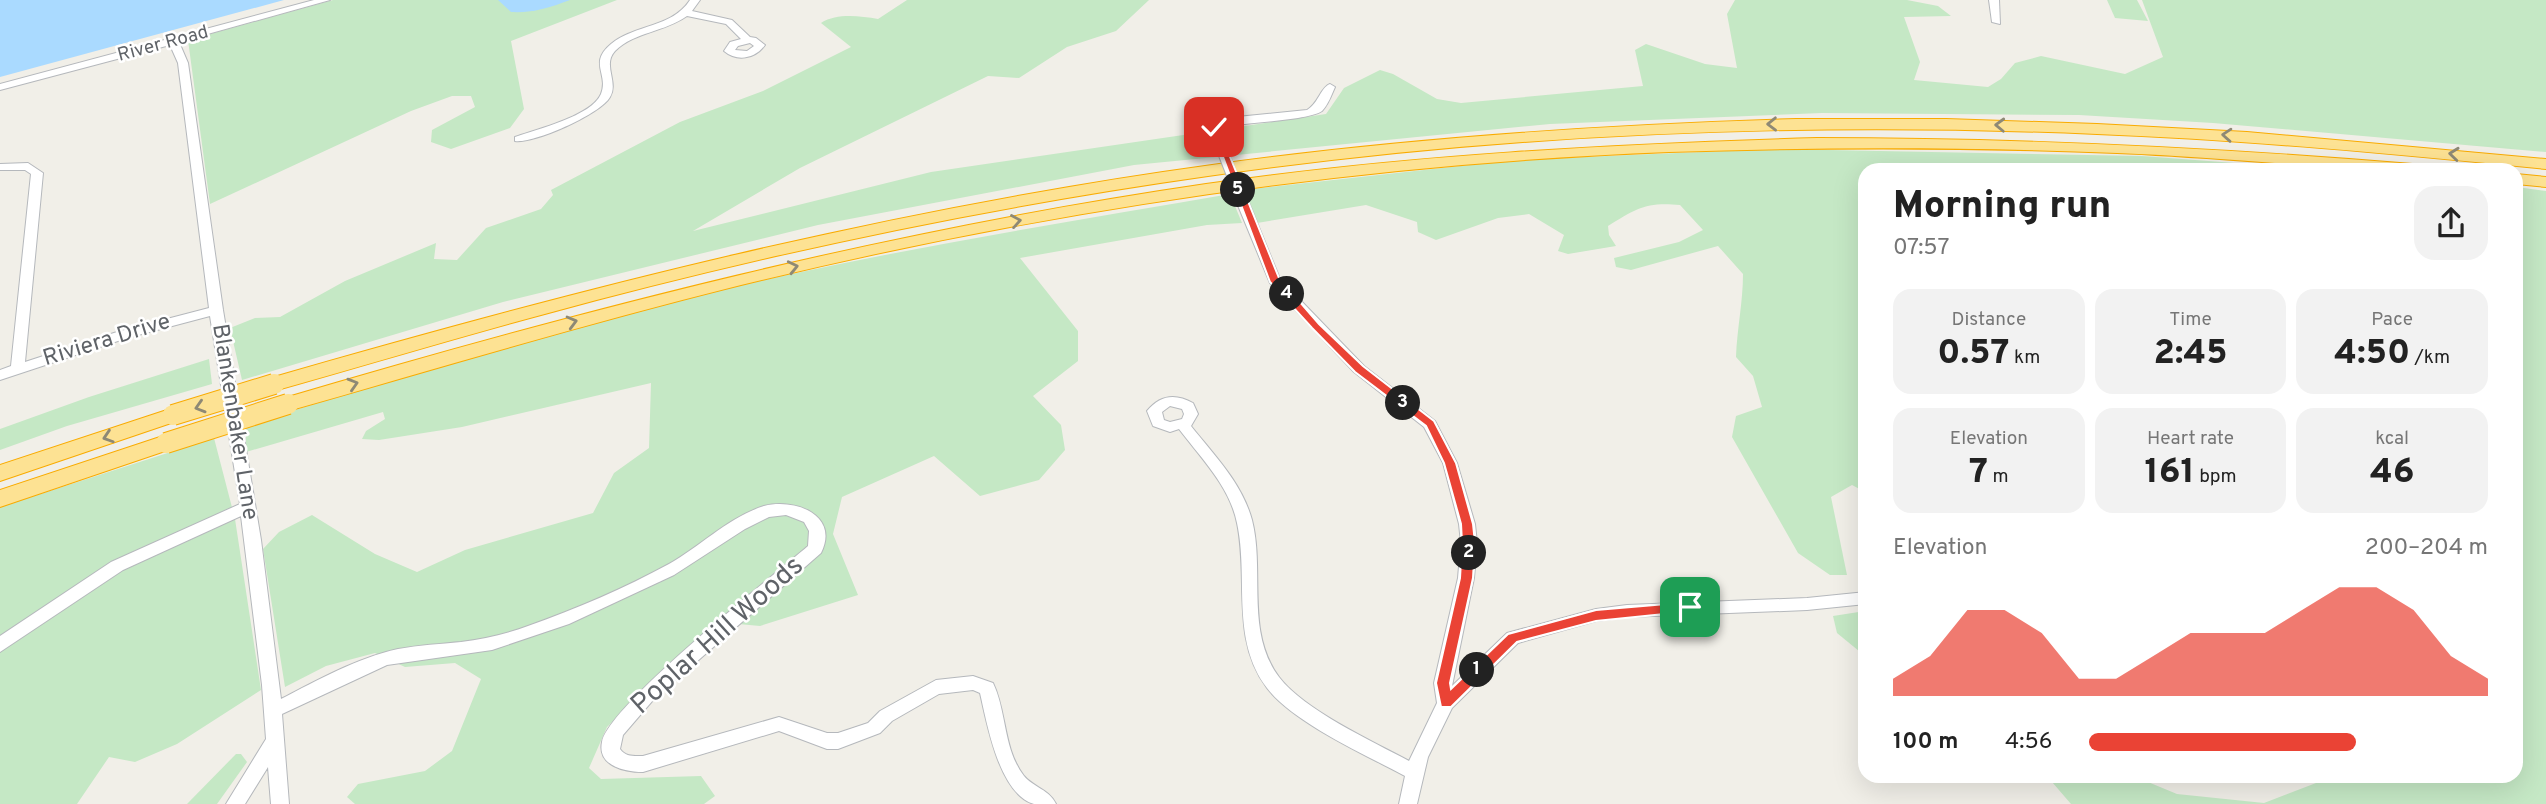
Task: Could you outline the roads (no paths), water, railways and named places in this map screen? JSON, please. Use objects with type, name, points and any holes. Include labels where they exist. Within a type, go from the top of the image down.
[{"type":"highway","points":[[0,473],[274,384],[556,303],[870,229],[1159,177],[1395,148],[1577,133],[1749,125],[1972,124],[2259,137],[2546,164]]},
{"type":"highway","points":[[0,499],[288,404],[568,323],[822,260],[1054,214],[1209,189],[1355,170],[1615,149],[1865,141],[2135,148],[2333,163]]},
{"type":"highway","points":[[2523,180],[2546,182]]},
{"type":"street","name":"River Road","points":[[0,87],[326,0]]},
{"type":"street","points":[[519,139],[579,116],[597,105],[606,95],[603,60],[613,47],[632,35],[672,21],[686,13],[695,0]]},
{"type":"street","points":[[1994,0],[1997,22]]},
{"type":"street","points":[[686,13],[708,15],[729,22],[737,27],[747,40]]},
{"type":"street","name":"Blankenbaker Lane","points":[[174,42],[183,63],[215,310],[253,540],[274,710],[281,804]]},
{"type":"street","points":[[1330,88],[1320,107],[1310,113],[1237,120],[1216,125],[1214,129],[1274,279],[1315,326],[1359,369],[1430,424],[1450,463],[1467,524],[1469,543],[1466,578],[1443,683],[1446,703]]},
{"type":"street","points":[[0,167],[28,166],[37,173],[18,369]]},
{"type":"street","name":"Riviera Drive","points":[[0,375],[122,335],[215,310]]},
{"type":"street","points":[[1182,425],[1231,490],[1245,521],[1250,555],[1255,644],[1262,665],[1273,682],[1299,706],[1414,772]]},
{"type":"street","points":[[0,645],[117,566],[246,507]]},
{"type":"street","name":"Poplar Hill Woods","points":[[274,710],[385,659],[423,651],[471,648],[503,641],[612,598],[677,566],[761,512],[788,509],[799,512],[815,523],[818,531],[815,549],[648,694],[616,730],[611,741],[611,751],[617,759],[626,764],[643,764],[779,724],[827,741],[838,741],[874,728],[886,716],[936,687],[981,683],[987,688],[1002,750],[1018,782],[1047,804]]},
{"type":"street","points":[[1408,804],[1414,772],[1436,718],[1446,703],[1504,643],[1513,638],[1554,626],[1627,611],[1811,604],[1858,599]]},
{"type":"street","points":[[235,804],[276,739]]},
{"type":"water","points":[[0,0],[284,0],[0,77]]},
{"type":"water","points":[[498,0],[570,0],[541,9],[511,12]]}]
